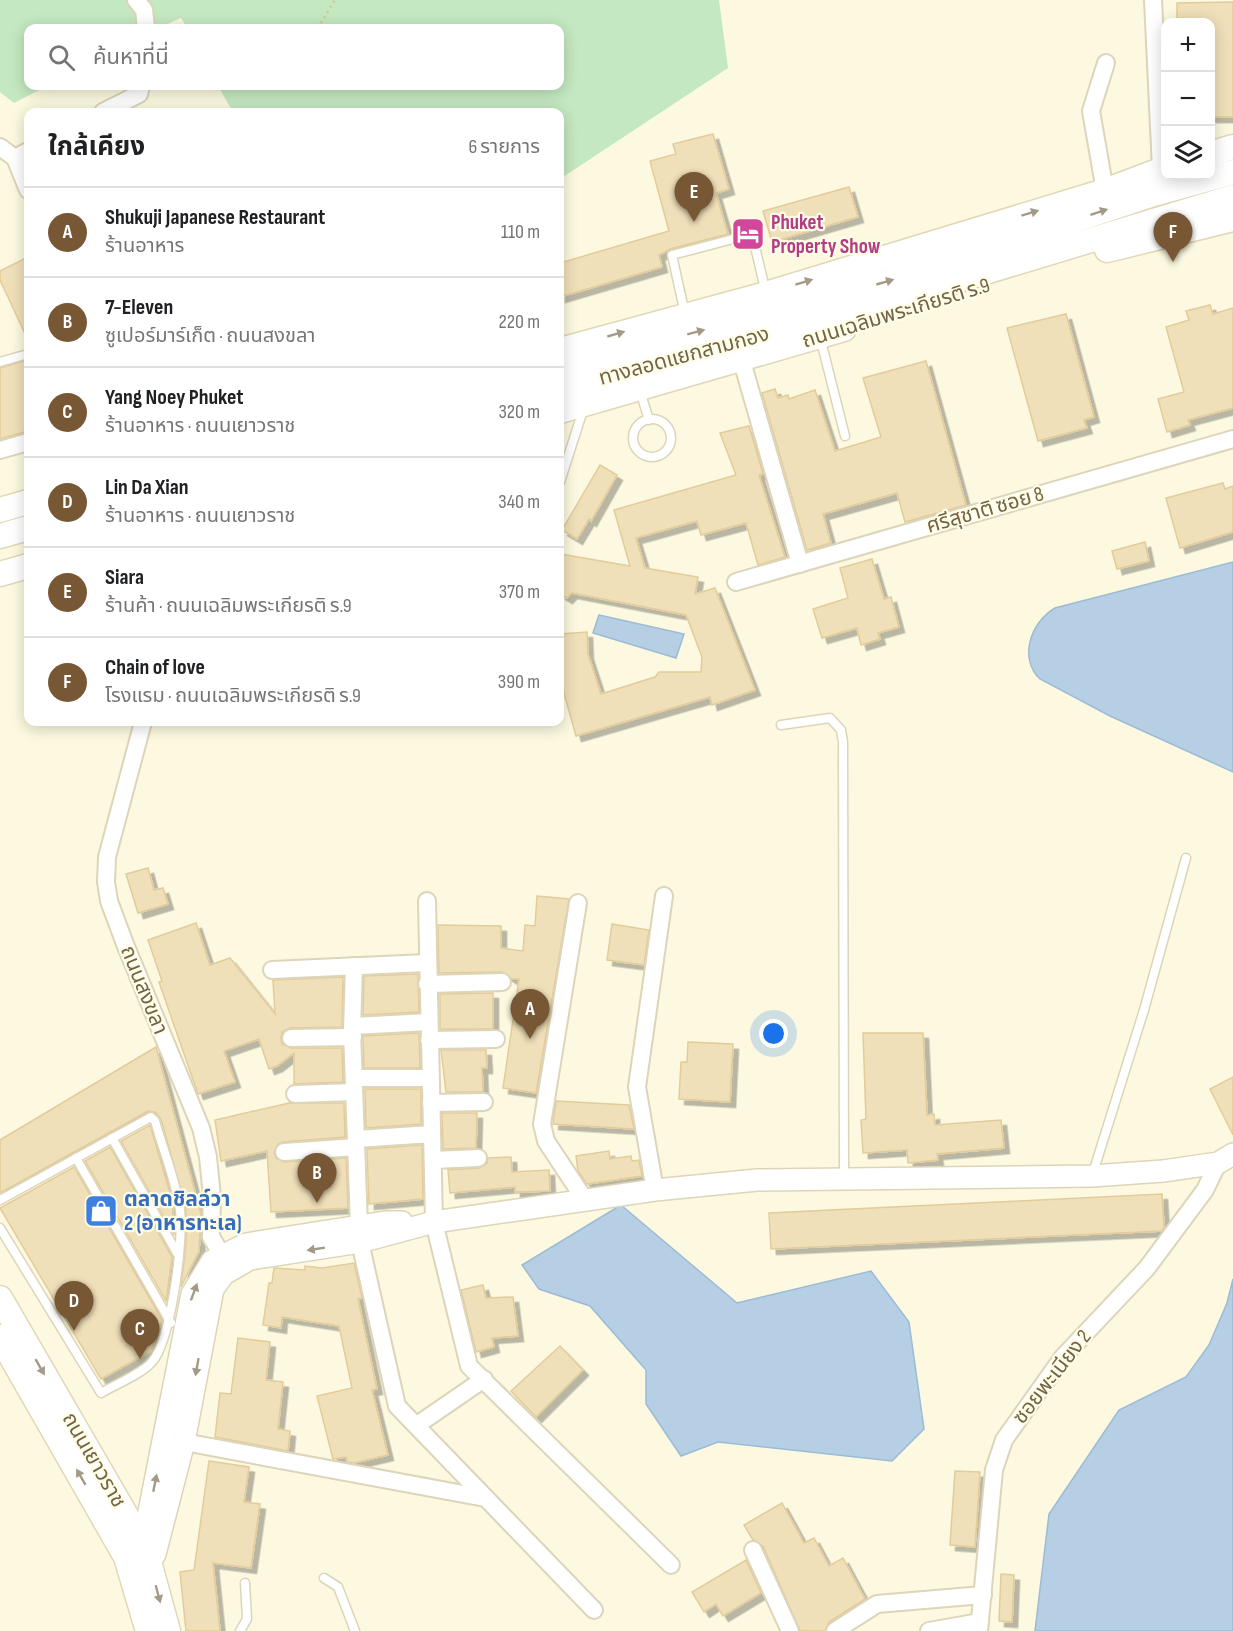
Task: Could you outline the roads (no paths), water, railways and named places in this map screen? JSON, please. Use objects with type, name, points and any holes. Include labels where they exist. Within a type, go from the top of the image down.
[{"type":"main road","points":[[1215,152],[1233,147]]},
{"type":"main road","points":[[564,349],[766,294],[1105,191],[1161,170]]},
{"type":"main road","points":[[909,309],[1047,242],[1233,171]]},
{"type":"main road","points":[[893,255],[1047,242],[1233,196]]},
{"type":"main road","name":"ถนนเฉลิมพระเกียรติ ร.9","points":[[564,410],[1100,251],[1233,219]]},
{"type":"main road","name":"ทางลอดแยกสามกอง","points":[[564,371],[680,336],[1047,242]]},
{"type":"main road","name":"ทางลอดแยกสามกอง","points":[[564,390],[896,299],[1047,242]]},
{"type":"main road","points":[[0,510],[24,503]]},
{"type":"main road","points":[[0,536],[24,529]]},
{"type":"main road","points":[[0,552],[24,545]]},
{"type":"main road","points":[[0,574],[24,567]]},
{"type":"main road","name":"ถนนเยาวราช","points":[[0,1298],[134,1551],[168,1631]]},
{"type":"main road","name":"ถนนเยาวราช","points":[[0,1337],[134,1551],[148,1631]]},
{"type":"street","points":[[136,0],[144,10],[146,24]]},
{"type":"street","points":[[1153,0],[1161,135]]},
{"type":"street","points":[[1105,191],[1091,111],[1106,63]]},
{"type":"street","points":[[110,108],[140,90]]},
{"type":"street","points":[[0,147],[22,155]]},
{"type":"street","points":[[741,358],[800,564]]},
{"type":"street","name":"ศรีสุชาติ ซอย 8","points":[[736,582],[1233,439]]},
{"type":"street","points":[[0,450],[24,443]]},
{"type":"street","name":"ถนนสงขลา","points":[[142,726],[107,856],[106,882],[109,901],[125,944],[201,1128],[210,1177],[211,1237],[222,1255]]},
{"type":"street","points":[[655,1190],[637,1086],[664,896]]},
{"type":"street","points":[[427,901],[426,963],[434,1222],[469,1366],[671,1565]]},
{"type":"street","points":[[579,903],[542,1124],[546,1141],[585,1200]]},
{"type":"street","points":[[272,970],[426,963]]},
{"type":"street","points":[[354,966],[354,1085],[360,1234],[397,1406],[594,1610]]},
{"type":"street","points":[[427,984],[502,982]]},
{"type":"street","points":[[291,1038],[429,1022]]},
{"type":"street","points":[[429,1040],[496,1039]]},
{"type":"street","points":[[295,1094],[354,1085],[430,1078]]},
{"type":"street","points":[[431,1102],[484,1102]]},
{"type":"street","points":[[284,1152],[432,1134]]},
{"type":"street","points":[[433,1160],[478,1158]]},
{"type":"street","points":[[360,1234],[246,1244],[213,1261],[201,1276],[177,1324],[170,1353],[145,1532],[134,1551],[155,1554],[161,1538],[184,1442],[208,1302],[213,1289],[224,1274],[250,1259],[360,1234],[655,1190],[757,1180],[1092,1176],[1163,1171],[1226,1158]]},
{"type":"street","name":"ซอยพะเนียง 2","points":[[980,1626],[993,1478],[1004,1440],[1063,1357],[1147,1268],[1226,1158]]},
{"type":"street","points":[[417,1425],[484,1379]]},
{"type":"street","points":[[184,1442],[485,1498]]},
{"type":"street","points":[[753,1550],[790,1631]]},
{"type":"street","points":[[835,1631],[878,1604],[983,1595]]},
{"type":"street","points":[[929,1631],[980,1626]]},
{"type":"lane","points":[[685,315],[672,255],[752,234],[766,294]]},
{"type":"lane","points":[[819,336],[845,436]]},
{"type":"lane","points":[[0,362],[24,355]]},
{"type":"lane","points":[[639,388],[649,420]]},
{"type":"lane","points":[[564,470],[585,404]]},
{"type":"lane","points":[[649,420],[658,421],[666,426],[670,435],[670,445],[664,453],[656,457],[644,456],[635,448],[633,436],[638,425],[649,420]]},
{"type":"lane","points":[[781,725],[830,718],[841,730],[843,742],[844,1178]]},
{"type":"lane","points":[[1092,1176],[1144,1010],[1186,858]]},
{"type":"lane","points":[[0,1200],[151,1117],[155,1121],[180,1211],[177,1254],[177,1324]]},
{"type":"lane","points":[[112,1138],[177,1254]]},
{"type":"lane","points":[[76,1158],[177,1324]]},
{"type":"lane","points":[[0,1228],[101,1393],[170,1353]]},
{"type":"lane","points":[[324,1578],[338,1587],[355,1631]]},
{"type":"lane","points":[[240,1631],[248,1619],[245,1582]]},
{"type":"water","points":[[1233,562],[1233,772],[1110,716],[1040,679],[1033,670],[1030,661],[1030,641],[1039,622],[1055,608]]},
{"type":"water","points":[[599,615],[684,634],[676,658],[593,633]]},
{"type":"water","points":[[621,1205],[737,1303],[871,1271],[909,1322],[924,1429],[892,1461],[718,1442],[681,1456],[646,1404],[646,1370],[590,1306],[539,1289],[522,1265]]},
{"type":"water","points":[[1233,1279],[1233,1631],[1035,1631],[1049,1514],[1119,1410],[1186,1377],[1209,1345],[1227,1303]]},
{"type":"place","name":"Siara","points":[[694,222]]},
{"type":"place","name":"Phuket Property Show","points":[[748,234]]},
{"type":"place","name":"Chain of love","points":[[1173,262]]},
{"type":"place","name":"Shukuji Japanese Restaurant","points":[[530,1039]]},
{"type":"place","name":"7-Eleven","points":[[317,1203]]},
{"type":"place","name":"ตลาดชิลล์วา 2 (อาหารทะเล)","points":[[101,1211]]},
{"type":"place","name":"Lin Da Xian","points":[[74,1331]]},
{"type":"place","name":"Yang Noey Phuket","points":[[140,1359]]}]
